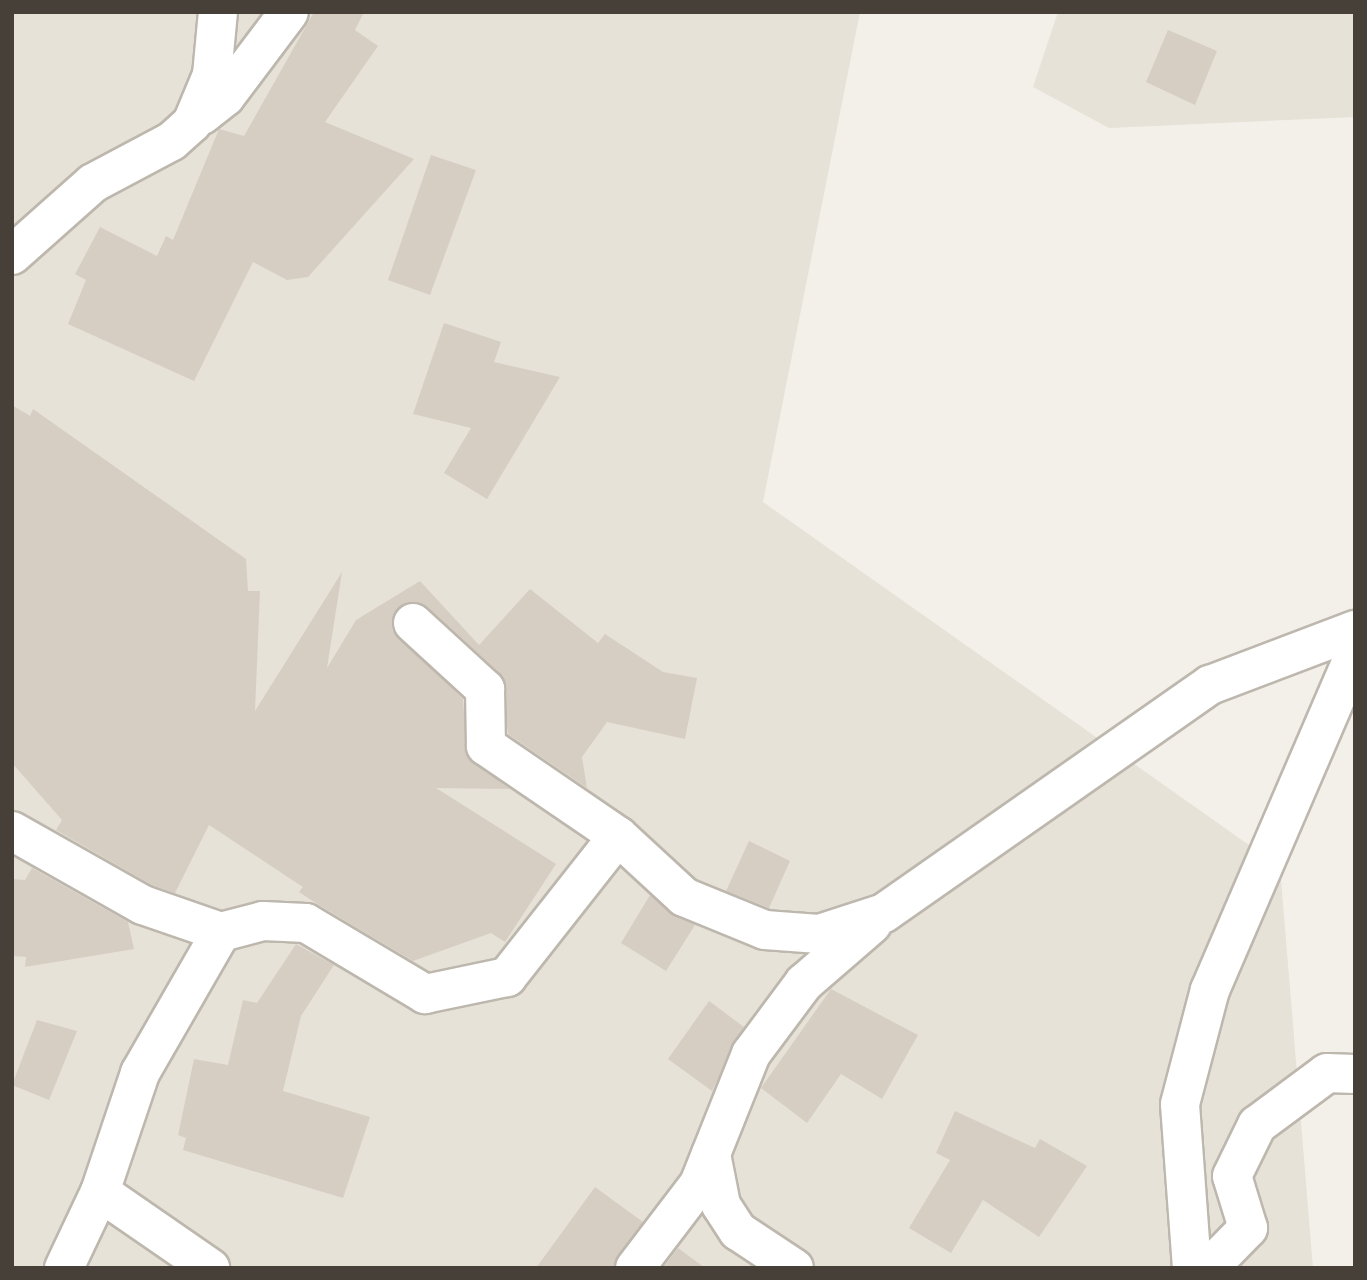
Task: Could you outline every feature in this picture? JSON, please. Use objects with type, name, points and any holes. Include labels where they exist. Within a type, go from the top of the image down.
[{"type":"street","points":[[192,122],[212,75],[218,12]]},
{"type":"street","points":[[12,255],[93,183],[172,141],[225,97],[289,12]]},
{"type":"street","points":[[413,623],[485,688],[486,746],[618,836],[684,897],[765,930],[819,934],[884,913]]},
{"type":"street","points":[[635,1268],[699,1184],[751,1054],[804,983],[884,913],[1210,685],[1355,630]]},
{"type":"street","points":[[1192,1268],[1180,1104],[1210,990],[1355,654]]},
{"type":"street","points":[[12,831],[143,905],[221,932],[263,921],[306,923],[425,994],[507,977],[618,836]]},
{"type":"street","points":[[64,1268],[100,1192],[140,1073],[221,932]]},
{"type":"street","points":[[1209,1268],[1248,1228],[1231,1176],[1257,1125],[1327,1073],[1355,1074]]},
{"type":"street","points":[[711,1154],[721,1205],[738,1231],[794,1268]]},
{"type":"street","points":[[100,1192],[210,1268]]},
{"type":"shaded area","points":[[12,12],[860,12],[763,502],[1280,867],[1313,1268],[12,1268]]},
{"type":"shaded area","points":[[1058,12],[1355,12],[1355,117],[1109,128],[1033,87]]},
{"type":"building","points":[[314,12],[364,12],[355,30],[378,46],[325,122],[414,159],[308,277],[287,280],[253,262],[194,381],[68,324],[86,280],[75,274],[100,227],[157,256],[166,236],[173,240],[219,129],[244,136]]},
{"type":"building","points":[[1168,30],[1217,51],[1195,105],[1146,82]]},
{"type":"building","points":[[431,155],[476,170],[430,295],[388,280]]},
{"type":"building","points":[[444,323],[501,342],[494,362],[560,377],[487,499],[444,473],[471,428],[413,414]]},
{"type":"building","points":[[12,405],[30,416],[33,409],[246,559],[248,591],[260,591],[255,711],[342,572],[327,668],[356,620],[420,581],[479,645],[530,589],[598,643],[605,634],[663,672],[697,678],[685,739],[607,722],[582,757],[587,788],[508,734],[500,673],[428,607],[407,602],[396,609],[392,630],[463,699],[467,756],[510,789],[436,788],[556,864],[505,942],[491,933],[413,961],[299,892],[303,887],[209,825],[175,893],[152,885],[56,830],[62,820],[12,763]]},
{"type":"building","points":[[749,841],[790,861],[769,908],[726,891]]},
{"type":"building","points":[[32,868],[128,922],[134,949],[25,967],[26,957],[12,956],[12,879],[25,880]]},
{"type":"building","points":[[650,895],[695,925],[666,971],[621,943]]},
{"type":"building","points":[[296,944],[334,965],[301,1016],[283,1091],[370,1117],[343,1198],[183,1150],[186,1138],[178,1135],[194,1059],[228,1065],[243,1000],[257,1003]]},
{"type":"building","points":[[831,989],[918,1035],[882,1099],[841,1074],[807,1123],[761,1088]]},
{"type":"building","points":[[709,1001],[744,1027],[712,1091],[668,1059]]},
{"type":"building","points":[[37,1020],[77,1031],[49,1100],[12,1085]]},
{"type":"building","points":[[955,1111],[1035,1148],[1040,1139],[1087,1166],[1039,1237],[983,1200],[951,1253],[909,1228],[950,1160],[936,1153]]},
{"type":"building","points":[[595,1187],[643,1222],[614,1268],[536,1268]]},
{"type":"building","points":[[678,1248],[705,1268],[663,1268]]}]
